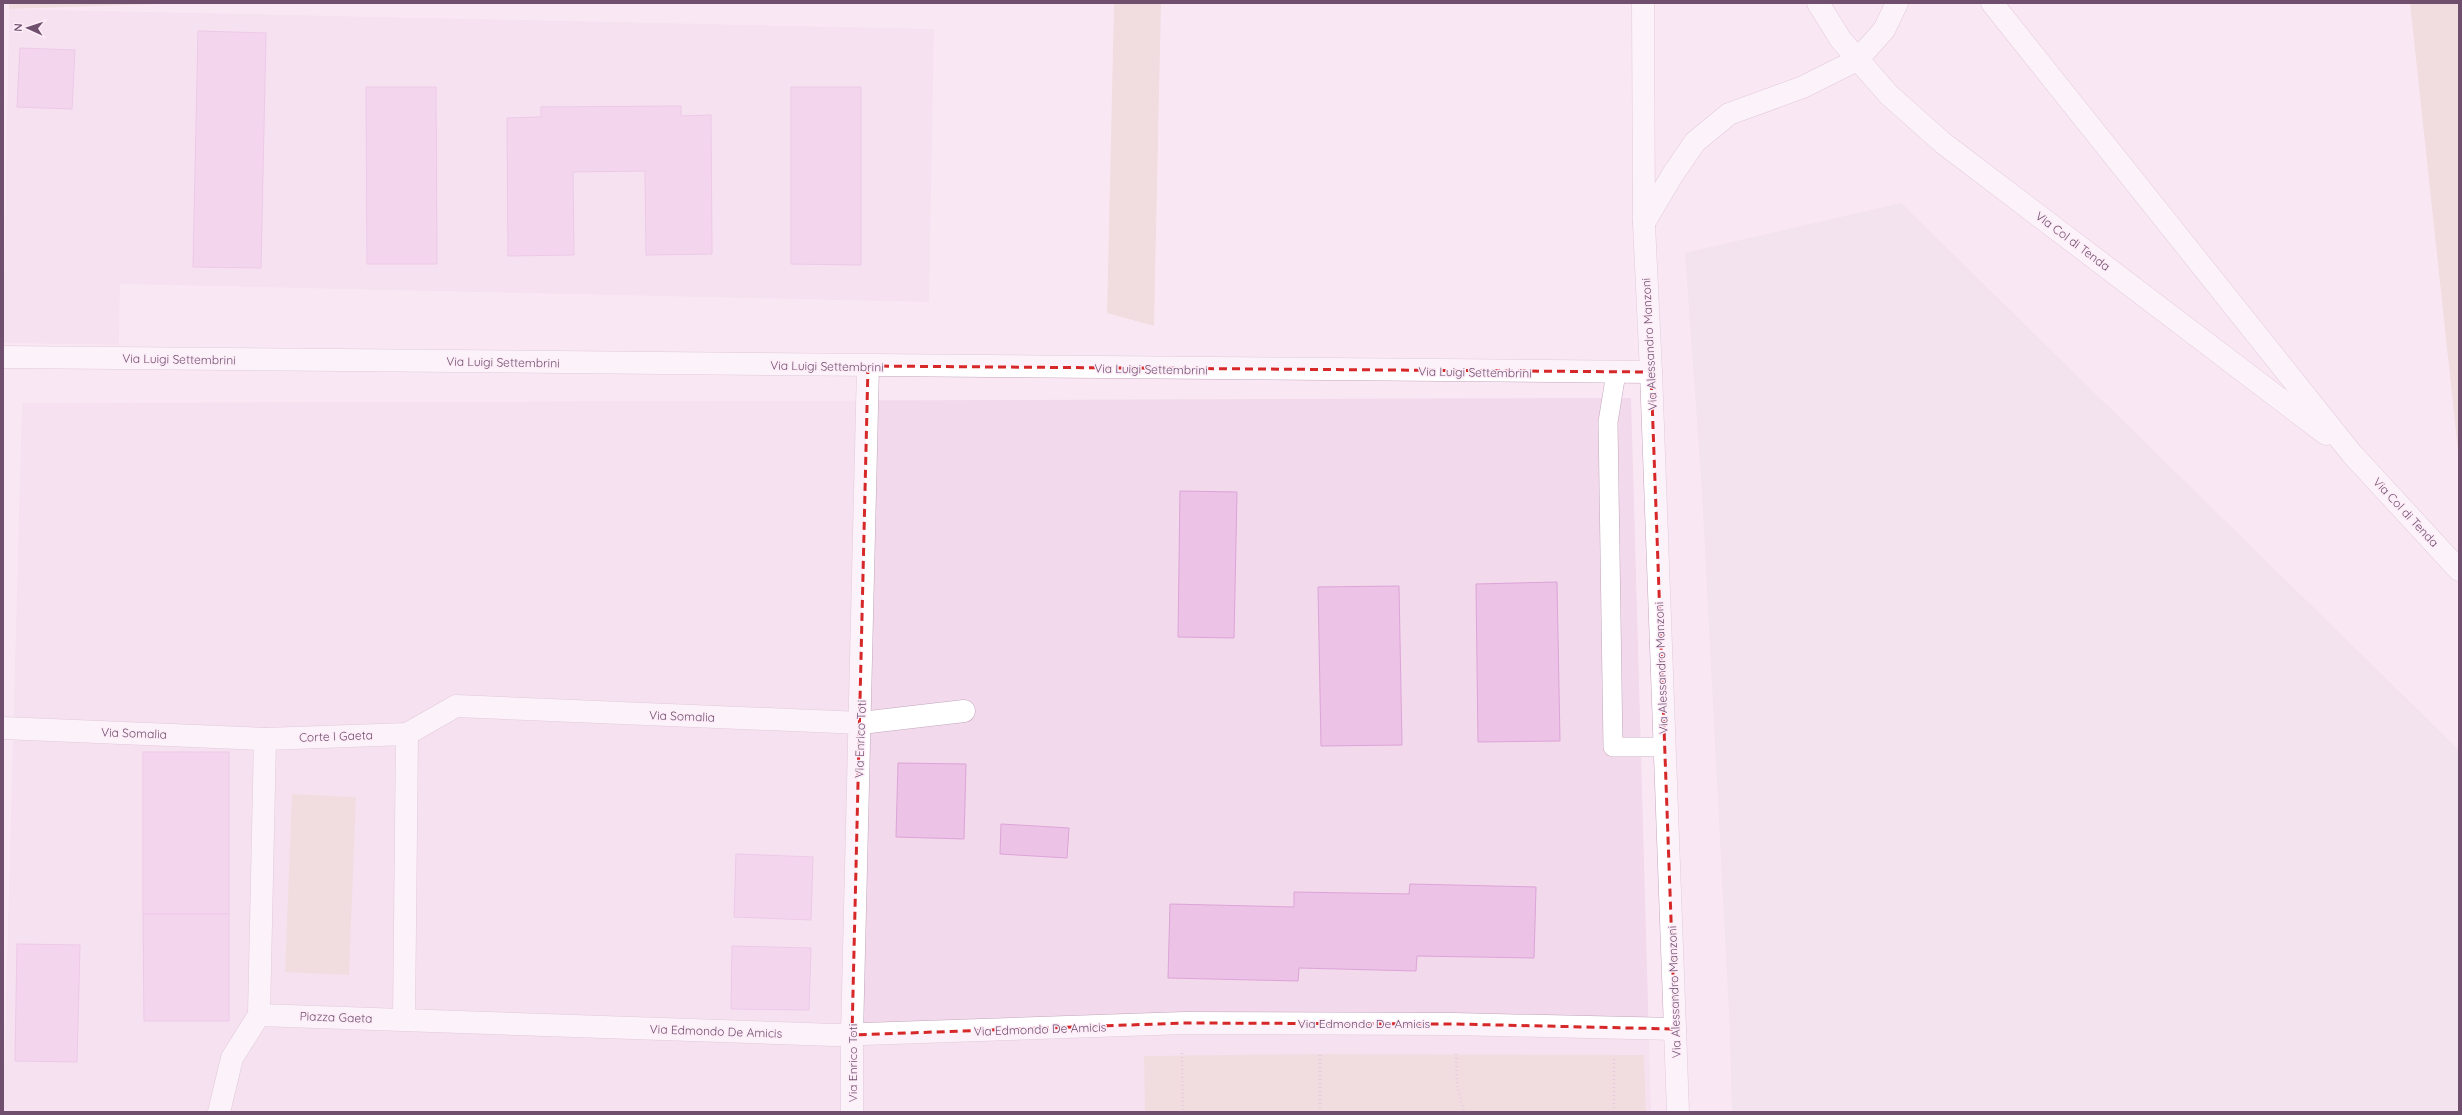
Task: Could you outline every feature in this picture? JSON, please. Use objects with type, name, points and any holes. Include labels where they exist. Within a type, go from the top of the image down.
[{"type":"street","name":"Via Alessandro Manzoni","points":[[1643,3],[1644,224],[1651,372],[1678,1112]]},
{"type":"street","name":"Via Col di Tenda","points":[[1818,3],[1841,40],[1857,60],[1889,95],[1943,143],[2352,454]]},
{"type":"street","points":[[1644,224],[1673,174],[1695,142],[1729,114],[1803,87],[1857,60],[1884,30],[1897,3]]},
{"type":"street","name":"Via Col di Tenda","points":[[1992,3],[2352,454],[2459,570]]},
{"type":"street","name":"Via Luigi Settembrini","points":[[3,358],[1616,373],[1651,372]]},
{"type":"street","name":"Via Enrico Toti","points":[[852,1112],[852,1036],[861,723],[868,366]]},
{"type":"street","name":"Via Somalia","points":[[407,734],[456,706],[861,723],[964,711]]},
{"type":"street","name":"Via Somalia","points":[[3,728],[265,738]]},
{"type":"street","points":[[404,1019],[407,734]]},
{"type":"street","name":"Corte I Gaeta","points":[[265,738],[407,734]]},
{"type":"street","points":[[219,1112],[232,1058],[259,1015],[265,738]]},
{"type":"street","name":"Piazza Gaeta","points":[[259,1015],[404,1019]]},
{"type":"street","name":"Via Edmondo De Amicis","points":[[404,1019],[852,1036],[1184,1023],[1454,1024],[1675,1029]]},
{"type":"lane","points":[[1616,373],[1608,422],[1613,747],[1664,747]]},
{"type":"path","points":[[1183,1112],[1184,1023]]},
{"type":"path","points":[[1319,1023],[1320,1112]]},
{"type":"path","points":[[1454,1024],[1457,1085],[1464,1112]]},
{"type":"path","points":[[1614,1028],[1614,1112]]},
{"type":"highlighted area","points":[[868,366],[1651,372],[1675,1029],[1454,1024],[1184,1023],[852,1035]]},
{"type":"shaded area","points":[[9,3],[187,3],[9,9]]},
{"type":"shaded area","points":[[1114,3],[1161,3],[1154,326],[1107,313]]},
{"type":"shaded area","points":[[2410,3],[2459,3],[2459,460]]},
{"type":"shaded area","points":[[9,9],[934,29],[929,302],[120,284],[119,345],[3,343]]},
{"type":"shaded area","points":[[1901,203],[2459,750],[2459,1112],[1732,1112],[1730,1032],[1702,491],[1685,253]]},
{"type":"shaded area","points":[[1631,398],[1651,1112],[3,1112],[22,403]]},
{"type":"shaded area","points":[[292,794],[356,797],[349,975],[285,972]]},
{"type":"shaded area","points":[[1320,1054],[1644,1055],[1646,1112],[1145,1112],[1144,1056]]},
{"type":"building","points":[[198,31],[266,33],[261,268],[193,267]]},
{"type":"building","points":[[20,48],[75,50],[72,109],[17,107]]},
{"type":"building","points":[[366,87],[436,87],[437,264],[367,264]]},
{"type":"building","points":[[791,87],[861,87],[861,265],[791,264]]},
{"type":"building","points":[[681,106],[681,116],[711,115],[712,254],[646,255],[645,171],[573,172],[574,255],[508,256],[507,118],[541,117],[541,107]]},
{"type":"building","points":[[1180,491],[1237,492],[1234,638],[1178,637]]},
{"type":"building","points":[[1557,582],[1560,741],[1478,742],[1476,584]]},
{"type":"building","points":[[1399,586],[1402,745],[1321,746],[1318,587]]},
{"type":"building","points":[[143,752],[229,752],[229,914],[143,914]]},
{"type":"building","points":[[898,763],[966,764],[964,839],[896,837]]},
{"type":"building","points":[[1001,824],[1069,828],[1067,858],[1000,854]]},
{"type":"building","points":[[736,854],[813,857],[811,920],[734,917]]},
{"type":"building","points":[[1410,884],[1536,887],[1534,958],[1417,956],[1416,971],[1299,968],[1298,981],[1168,978],[1170,904],[1294,907],[1294,892],[1409,894]]},
{"type":"building","points":[[143,914],[229,914],[229,1021],[144,1021]]},
{"type":"building","points":[[17,944],[80,945],[77,1062],[15,1061]]},
{"type":"building","points":[[732,946],[811,948],[809,1010],[731,1009]]}]
